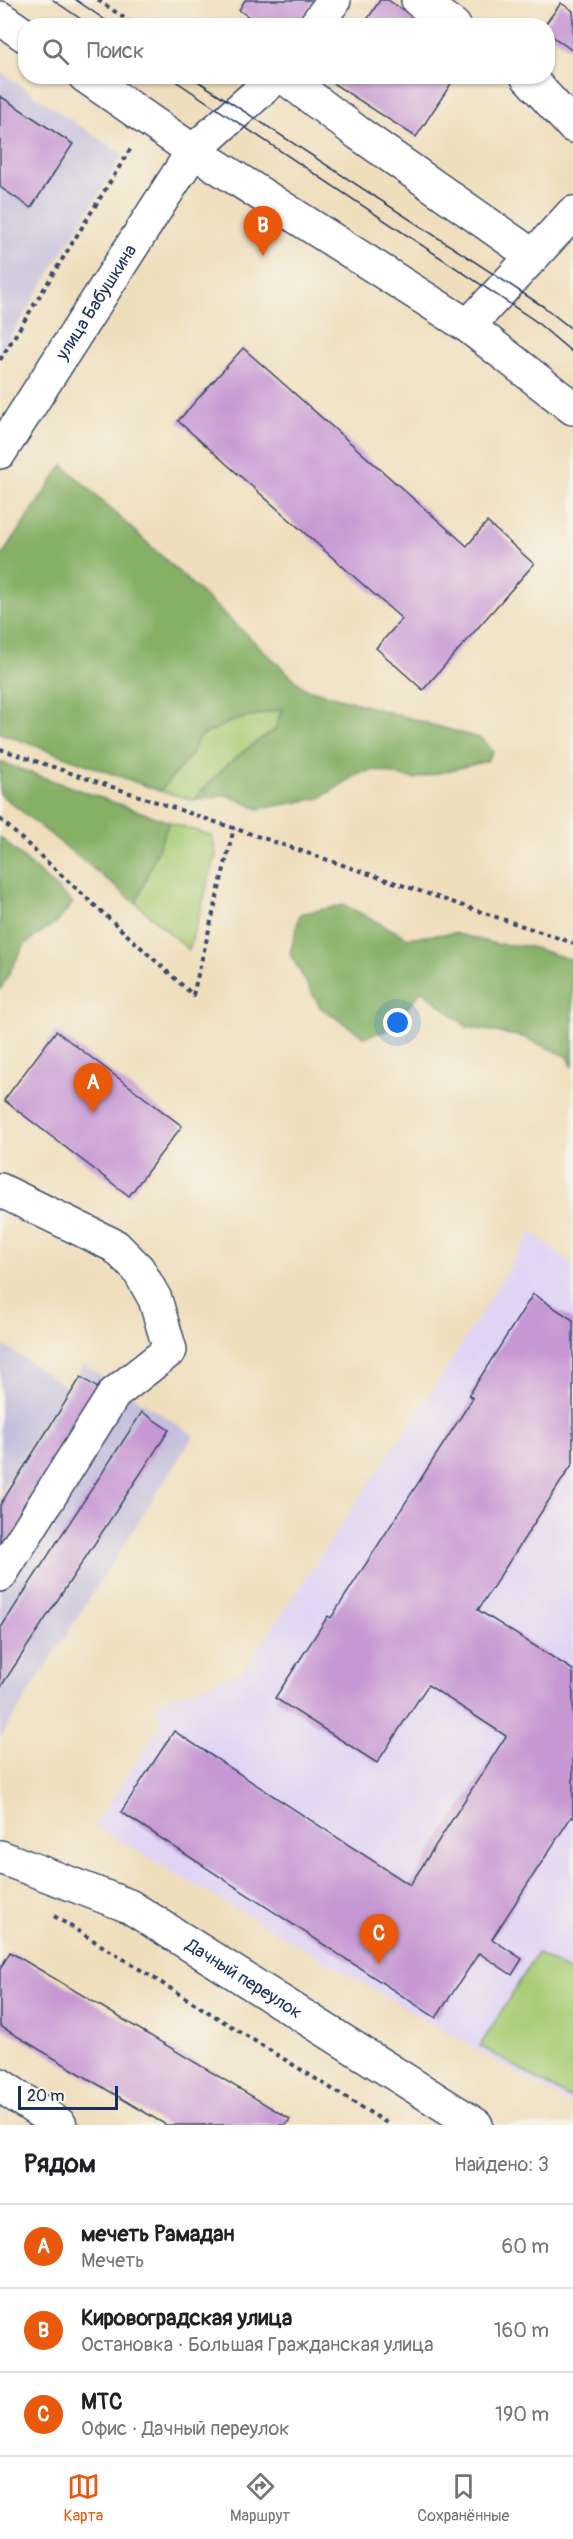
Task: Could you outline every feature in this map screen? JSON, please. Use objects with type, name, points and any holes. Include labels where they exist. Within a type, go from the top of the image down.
[{"type":"street","points":[[321,18],[334,0]]},
{"type":"street","points":[[418,0],[443,18]]},
{"type":"street","points":[[0,18],[18,30]]},
{"type":"street","points":[[97,84],[193,151],[468,326],[573,408]]},
{"type":"street","name":"улица Бабушкина","points":[[0,452],[193,151],[268,84]]},
{"type":"street","points":[[294,84],[358,133],[533,256]]},
{"type":"street","points":[[534,84],[573,126]]},
{"type":"street","points":[[468,326],[573,213]]},
{"type":"street","points":[[0,1190],[115,1246],[138,1269],[155,1299],[170,1350],[114,1394],[0,1575]]},
{"type":"street","name":"Дачный переулок","points":[[0,1857],[129,1906],[476,2125]]},
{"type":"street","points":[[0,2085],[60,2125]]},
{"type":"path","points":[[99,0],[125,18]]},
{"type":"path","points":[[0,360],[135,142]]},
{"type":"path","points":[[0,749],[573,943]]},
{"type":"path","points":[[0,819],[193,995],[234,828]]},
{"type":"path","points":[[50,1914],[390,2125]]},
{"type":"shaded area","points":[[0,72],[123,155],[0,353]]},
{"type":"shaded area","points":[[532,1231],[573,1265],[573,2106],[94,1826],[164,1721],[154,1704],[243,1671],[440,1379]]},
{"type":"shaded area","points":[[0,1343],[67,1387],[0,1492]]},
{"type":"shaded area","points":[[84,1365],[194,1435],[0,1738],[0,1496]]},
{"type":"green space","points":[[63,465],[304,688],[482,739],[493,751],[487,761],[414,779],[375,770],[360,773],[320,798],[259,809],[227,795],[194,800],[232,761],[275,730],[282,709],[232,721],[199,737],[191,755],[160,791],[0,733],[0,558]]},
{"type":"green space","points":[[282,709],[275,730],[232,761],[194,800],[160,791],[191,755],[199,737],[232,721]]},
{"type":"green space","points":[[0,762],[169,822],[136,903],[0,794]]},
{"type":"green space","points":[[169,822],[212,836],[216,855],[189,950],[136,903]]},
{"type":"green space","points":[[0,837],[73,903],[57,922],[25,944],[0,990]]},
{"type":"green space","points":[[344,905],[408,938],[454,933],[495,944],[527,946],[573,960],[573,1068],[568,1057],[523,1037],[467,1027],[422,990],[389,1030],[364,1037],[320,1007],[290,954],[300,914]]},
{"type":"green space","points":[[537,1953],[573,1974],[573,2100],[480,2046]]},
{"type":"building","points":[[245,0],[314,0],[303,18],[250,18],[239,10]]},
{"type":"building","points":[[380,0],[388,0],[415,18],[368,18]]},
{"type":"building","points":[[561,3],[573,11],[573,51],[555,38],[555,18],[550,18]]},
{"type":"building","points":[[334,84],[451,84],[416,137]]},
{"type":"building","points":[[0,96],[73,144],[31,208],[0,187]]},
{"type":"building","points":[[243,348],[467,546],[487,522],[534,564],[423,690],[376,648],[402,619],[178,421]]},
{"type":"building","points":[[56,1031],[182,1126],[129,1196],[4,1100]]},
{"type":"building","points":[[533,1294],[573,1320],[573,1463],[478,1610],[573,1670],[573,1818],[571,1817],[492,1939],[522,1959],[512,1975],[479,1953],[436,2018],[121,1812],[174,1731],[410,1885],[506,1736],[428,1685],[377,1763],[275,1698],[328,1616],[331,1618],[473,1398],[469,1395]]},
{"type":"building","points":[[81,1377],[108,1395],[0,1566],[0,1505]]},
{"type":"building","points":[[142,1412],[169,1430],[0,1688],[0,1629]]},
{"type":"building","points":[[10,1952],[290,2119],[286,2125],[166,2125],[0,2026],[0,1969]]},
{"type":"tram line","points":[[53,0],[79,18]]},
{"type":"tram line","points":[[76,0],[102,18]]},
{"type":"tram line","points":[[180,84],[534,320],[573,353]]},
{"type":"tram line","points":[[202,84],[544,307],[573,330]]},
{"type":"place","name":"Кировоградская улица","points":[[263,256]]},
{"type":"place","name":"мечеть Рамадан","points":[[93,1113]]},
{"type":"place","name":"МТС","points":[[379,1964]]}]
